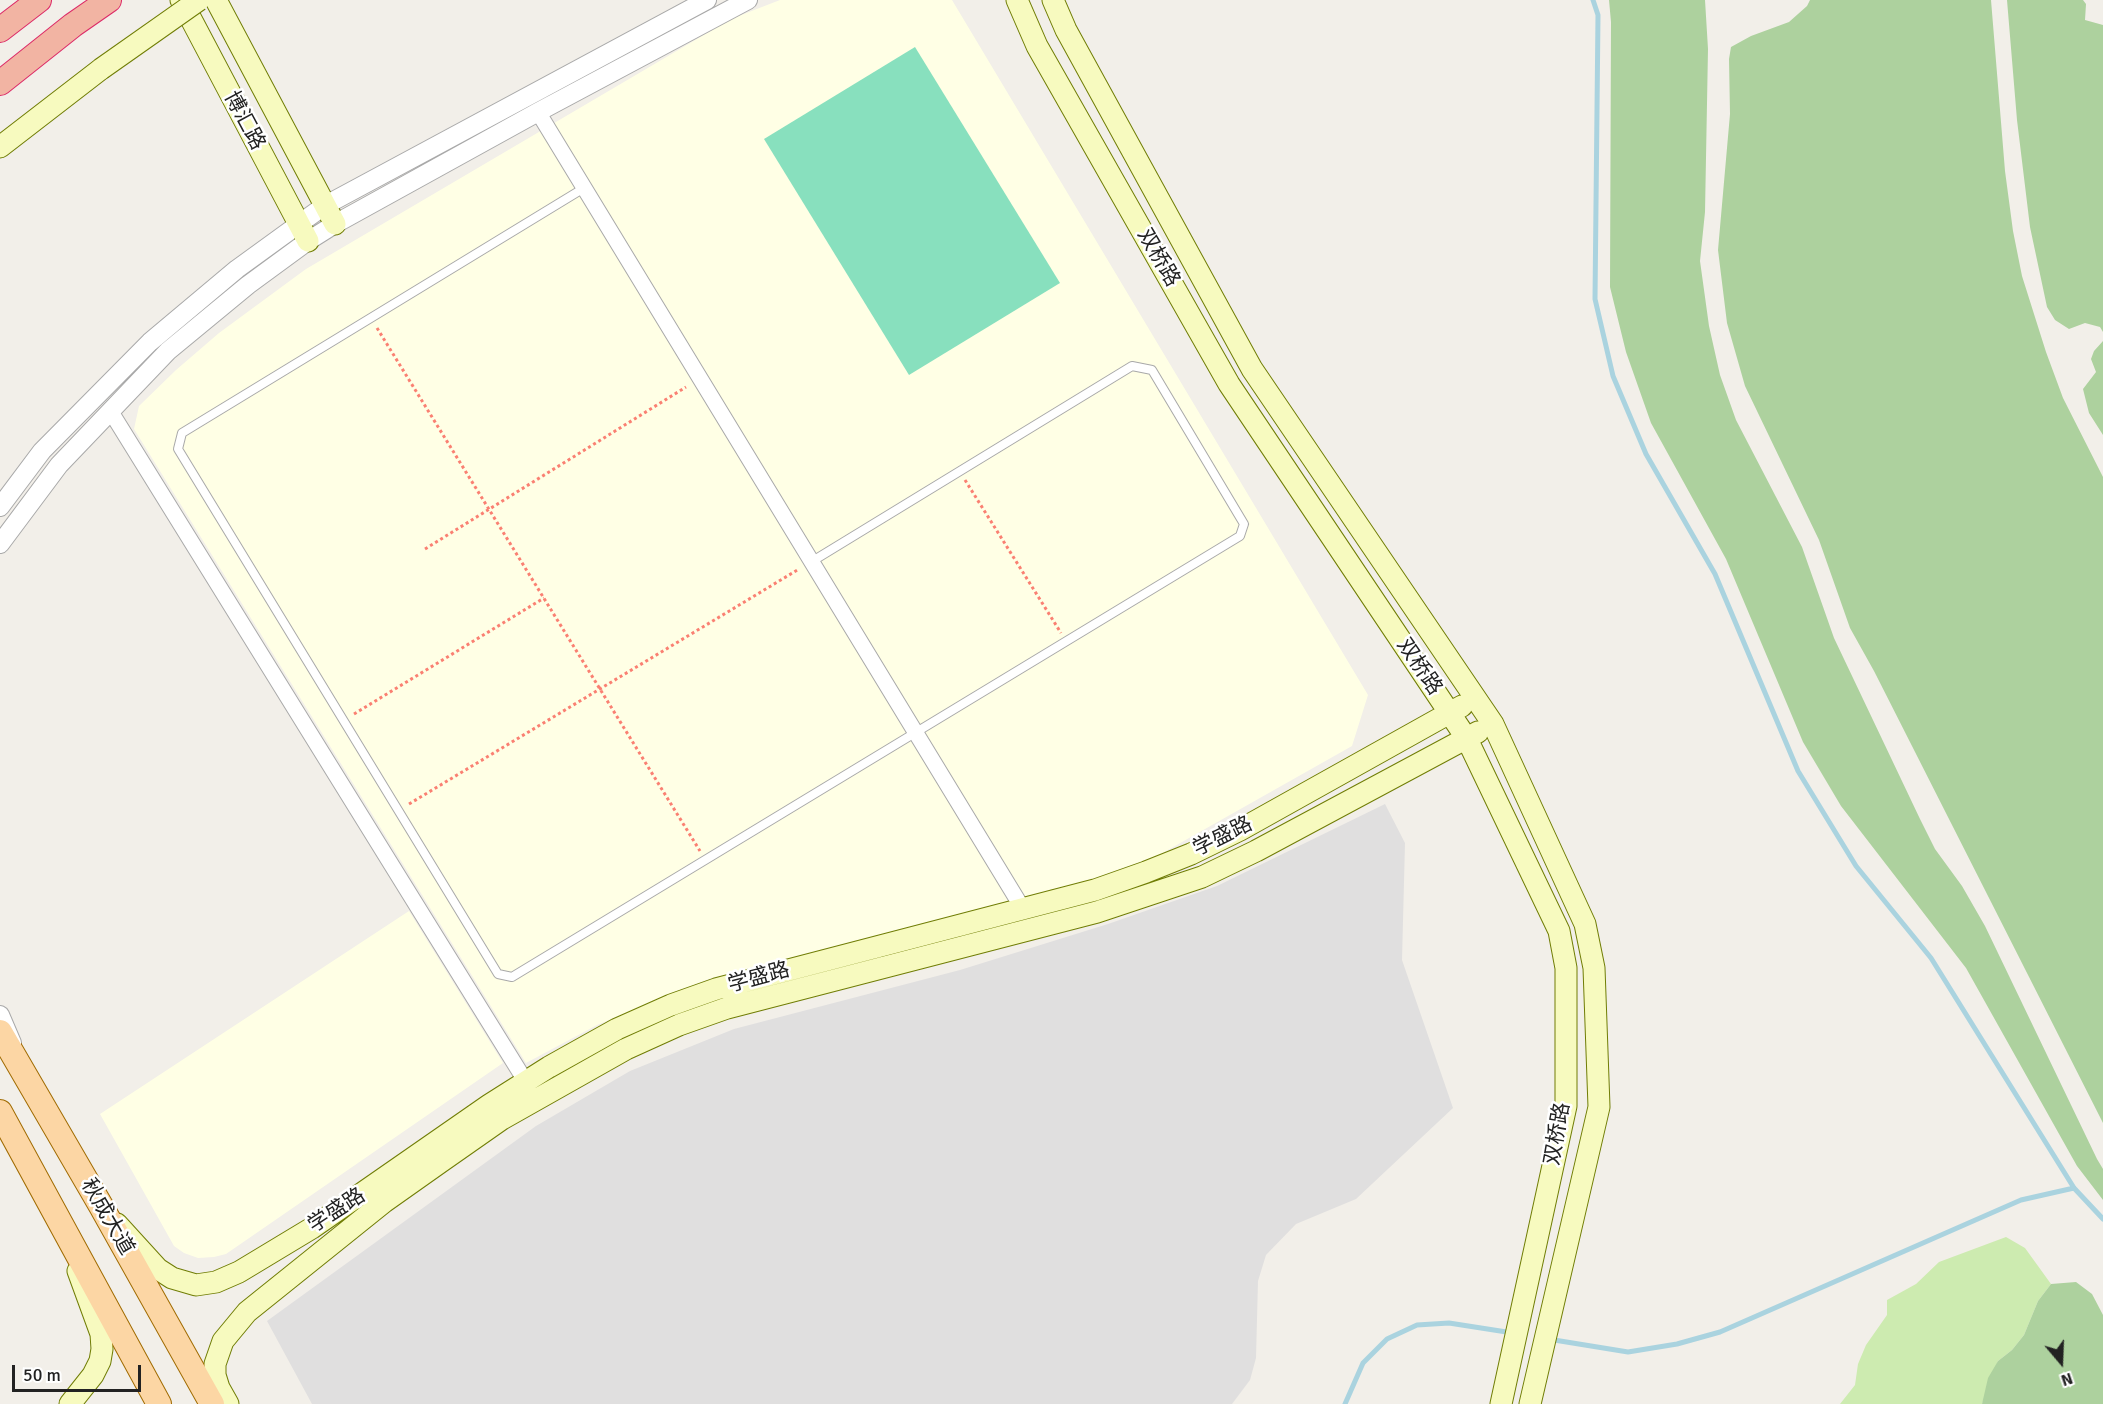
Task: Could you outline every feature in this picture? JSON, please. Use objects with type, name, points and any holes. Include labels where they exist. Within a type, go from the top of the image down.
[{"type":"highway","points":[[0,30],[39,0]]},
{"type":"highway","points":[[0,83],[73,25],[109,0]]},
{"type":"main road","name":"博汇路","points":[[181,0],[304,233]]},
{"type":"main road","points":[[0,147],[101,69],[199,0]]},
{"type":"main road","name":"博汇路","points":[[216,0],[329,215]]},
{"type":"main road","name":"双桥路","points":[[1017,0],[1037,46],[1229,384],[1467,739],[1559,931],[1566,968],[1566,1106],[1501,1404]]},
{"type":"main road","name":"双桥路","points":[[1053,0],[1066,30],[1252,369],[1493,724],[1585,924],[1594,968],[1599,1107],[1530,1404]]},
{"type":"main road","name":"学盛路","points":[[101,1206],[158,1269],[172,1278],[196,1285],[216,1282],[239,1272],[312,1228],[489,1105],[617,1029],[705,993],[1095,890],[1191,854],[1240,830],[1475,698]]},
{"type":"main road","name":"学盛路","points":[[228,1404],[214,1375],[215,1364],[223,1341],[247,1312],[384,1202],[450,1155],[502,1119],[626,1049],[679,1025],[727,1008],[1097,912],[1202,877],[1267,846],[1493,724]]},
{"type":"main road","name":"秋成大道","points":[[0,1032],[212,1404]]},
{"type":"main road","name":"秋成大道","points":[[0,1112],[159,1404]]},
{"type":"main road","points":[[58,1217],[101,1334],[102,1349],[100,1361],[93,1375],[70,1404]]},
{"type":"street","points":[[0,544],[59,465],[168,351],[248,285],[304,233],[329,215],[707,0]]},
{"type":"street","points":[[329,215],[538,112],[748,0]]},
{"type":"street","points":[[538,112],[1023,909]]},
{"type":"street","points":[[0,507],[42,451],[150,342],[237,269],[304,233]]},
{"type":"street","points":[[111,412],[526,1082]]},
{"type":"street","points":[[0,1015],[30,1083]]},
{"type":"lane","points":[[584,188],[182,433],[178,449],[498,974],[513,977],[1240,537],[1244,524],[1152,370],[1132,366],[811,562]]},
{"type":"path","points":[[371,318],[706,860]]},
{"type":"path","points":[[425,549],[700,378]]},
{"type":"path","points":[[960,471],[1066,642]]},
{"type":"path","points":[[398,810],[811,562]]},
{"type":"path","points":[[344,721],[544,598]]},
{"type":"shaded area","points":[[780,0],[952,0],[1368,695],[1352,746],[1159,855],[1094,879],[709,979],[597,1025],[526,1063],[134,429],[139,406],[219,333],[306,269],[731,19]]},
{"type":"shaded area","points":[[1385,804],[1405,843],[1402,960],[1453,1108],[1356,1199],[1296,1224],[1266,1255],[1258,1281],[1256,1358],[1250,1380],[1232,1404],[312,1404],[267,1321],[536,1126],[630,1071],[734,1029],[960,970],[1108,924],[1217,886]]},
{"type":"shaded area","points":[[409,911],[503,1063],[226,1254],[198,1258],[184,1253],[174,1246],[100,1114]]},
{"type":"green space","points":[[1609,0],[1705,0],[1708,49],[1705,212],[1700,261],[1709,326],[1720,375],[1736,420],[1802,547],[1834,638],[1920,819],[1935,849],[1962,886],[1985,926],[2103,1169],[2103,1200],[2077,1166],[1966,968],[1841,806],[1803,742],[1726,559],[1651,423],[1626,352],[1610,287],[1611,22]]},
{"type":"green space","points":[[1810,0],[1991,0],[2005,171],[2022,276],[2063,398],[2103,477],[2103,1123],[1874,671],[1850,628],[1819,540],[1745,386],[1727,323],[1718,250],[1730,114],[1729,59],[1731,47],[1751,36],[1789,22],[1807,6]]},
{"type":"green space","points":[[2007,0],[2083,0],[2086,4],[2085,20],[2103,25],[2103,332],[2100,327],[2085,323],[2069,329],[2055,320],[2047,307],[2030,227],[2017,120]]},
{"type":"green space","points":[[915,47],[1060,283],[909,375],[764,139]]},
{"type":"green space","points":[[2103,341],[2103,435],[2089,413],[2083,389],[2096,372],[2091,359],[2094,351]]},
{"type":"green space","points":[[2006,1237],[2025,1248],[2051,1284],[2038,1301],[2024,1335],[2012,1350],[1998,1361],[1982,1404],[1840,1404],[1855,1385],[1858,1364],[1866,1345],[1887,1315],[1887,1300],[1916,1284],[1939,1262]]},
{"type":"green space","points":[[2076,1282],[2092,1294],[2103,1315],[2103,1404],[1982,1404],[1988,1378],[1998,1361],[2012,1350],[2024,1335],[2038,1301],[2051,1284]]},
{"type":"waterway","points":[[1593,0],[1598,15],[1595,299],[1613,376],[1646,454],[1715,574],[1798,771],[1856,866],[1931,958],[2074,1188],[2103,1219]]},
{"type":"waterway","points":[[1548,1339],[1628,1352],[1677,1344],[1720,1332],[2021,1200],[2074,1188]]},
{"type":"waterway","points":[[1345,1404],[1363,1363],[1387,1339],[1417,1325],[1449,1323],[1513,1333]]}]
